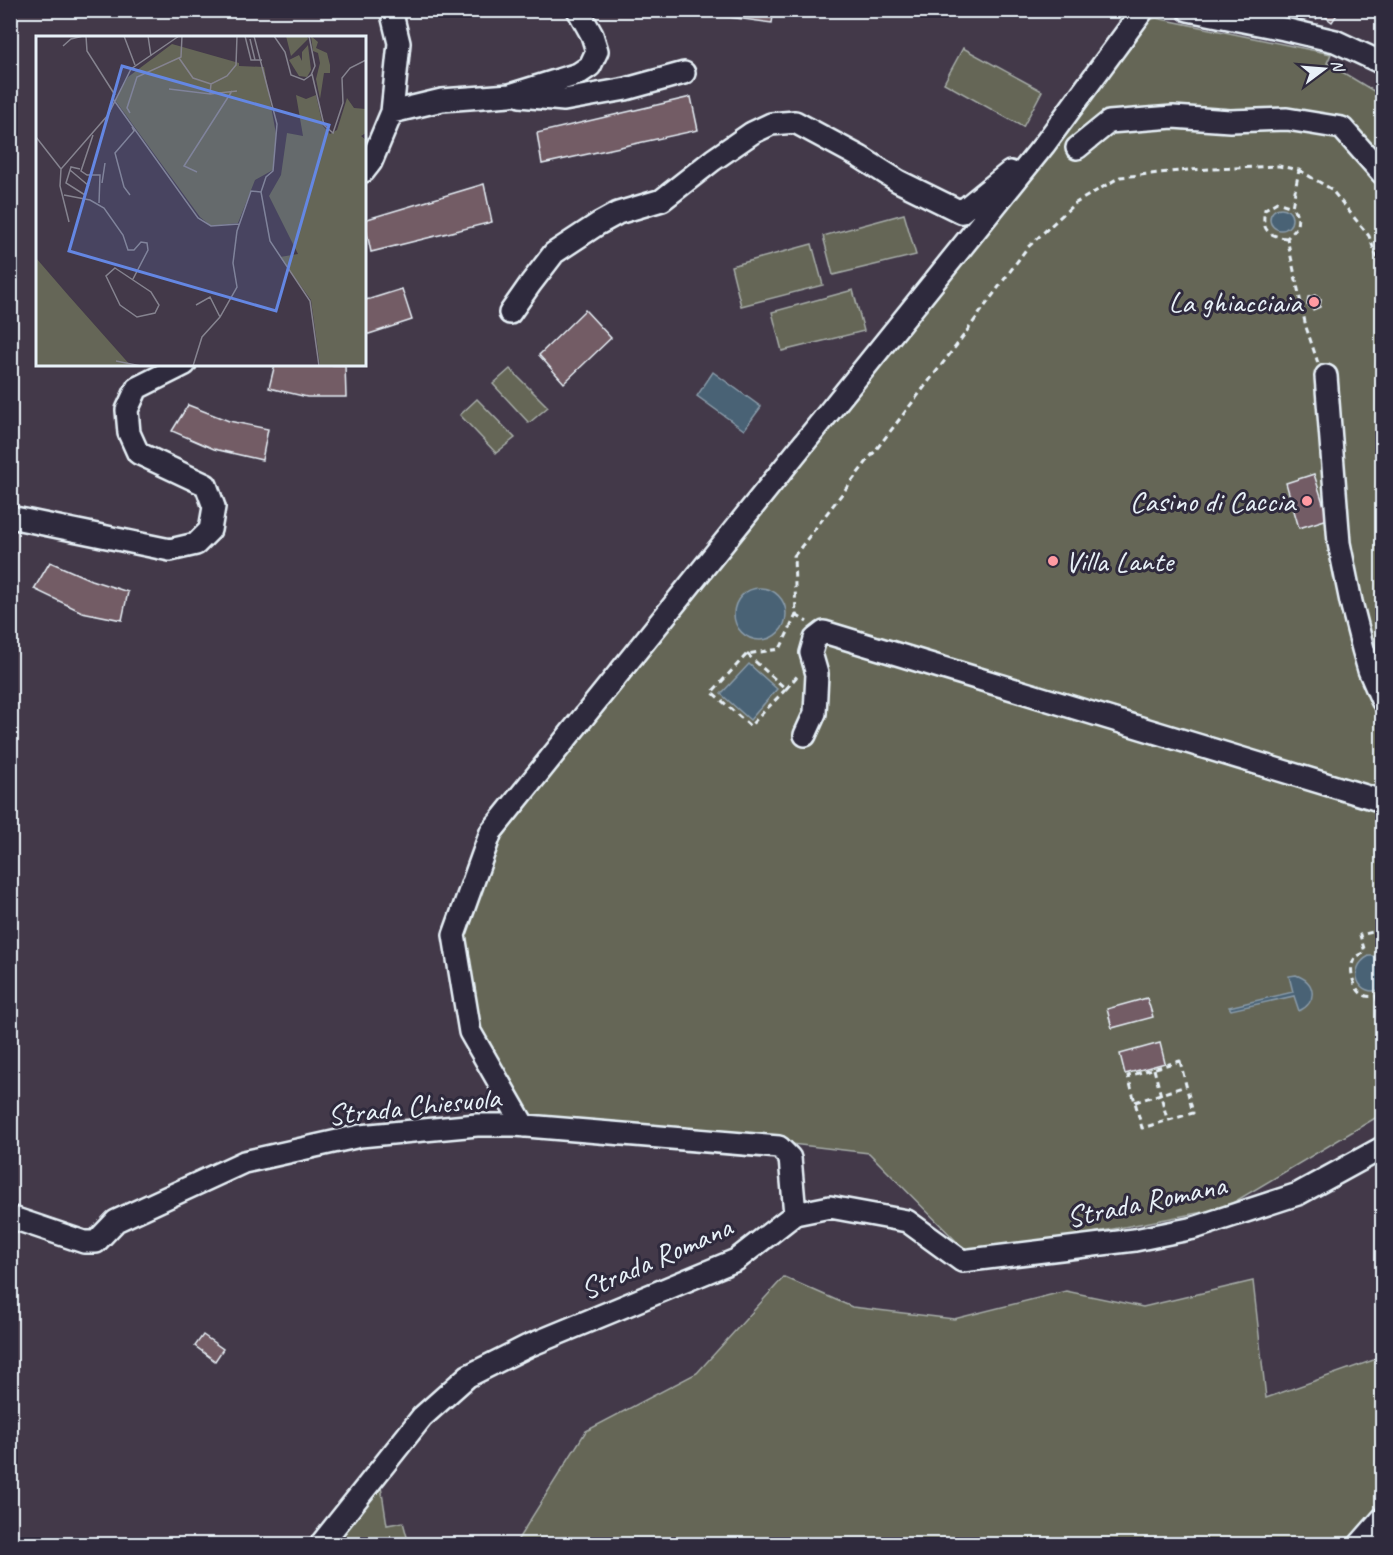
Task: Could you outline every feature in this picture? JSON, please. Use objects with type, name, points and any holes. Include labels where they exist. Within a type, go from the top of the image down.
[{"type":"street","points":[[366,168],[371,162],[392,112],[399,43],[391,10]]},
{"type":"street","points":[[510,95],[578,74],[590,66],[597,51],[592,35],[578,10]]},
{"type":"street","points":[[524,1126],[470,1032],[454,935],[491,832],[1044,145],[1143,10]]},
{"type":"street","points":[[1188,10],[1284,28],[1335,41],[1383,63]]},
{"type":"street","points":[[392,112],[442,100],[510,95],[564,100],[626,88],[684,73]]},
{"type":"street","points":[[1077,148],[1109,122],[1173,117],[1230,121],[1287,119],[1342,128],[1383,173]]},
{"type":"street","points":[[510,313],[554,253],[618,213],[662,200],[713,160],[753,133],[771,124],[795,122],[898,181],[961,212],[1044,145]]},
{"type":"street","points":[[10,517],[170,550],[196,544],[210,530],[214,507],[206,485],[138,453],[129,433],[127,410],[137,388],[181,366]]},
{"type":"street","points":[[1326,376],[1339,543],[1351,602],[1376,669],[1383,700]]},
{"type":"street","points":[[805,735],[815,713],[817,674],[812,652],[815,639],[824,632],[1383,801]]},
{"type":"street","name":"Strada Chiesuola","points":[[10,1217],[84,1242],[96,1242],[116,1221],[244,1162],[360,1136],[477,1125],[524,1126],[778,1147],[790,1158],[795,1214]]},
{"type":"street","name":"Strada Romana","points":[[321,1545],[422,1417],[468,1376],[528,1346],[736,1260],[795,1214],[830,1207],[907,1221],[962,1261],[1136,1240],[1194,1228],[1298,1194],[1383,1148]]},
{"type":"street","points":[[1360,1545],[1383,1519]]},
{"type":"path","points":[[747,654],[786,689],[750,726],[712,692],[747,654],[780,649],[795,615],[794,556],[956,346],[1027,248],[1074,204],[1120,177],[1189,170],[1280,166],[1299,170],[1331,189],[1369,236],[1383,271]]},
{"type":"path","points":[[1292,207],[1299,170]]},
{"type":"path","points":[[1277,202],[1292,207],[1298,216],[1297,227],[1287,238],[1275,237],[1267,231],[1263,221],[1265,209],[1277,202]]},
{"type":"path","points":[[1287,238],[1306,327],[1318,363],[1326,376]]},
{"type":"path","points":[[1383,930],[1360,935],[1365,952],[1356,957],[1352,965],[1352,974],[1359,992],[1365,996],[1376,996],[1383,1019]]},
{"type":"path","points":[[1180,1061],[1193,1113],[1142,1128],[1128,1076],[1154,1069],[1180,1061]]},
{"type":"path","points":[[1154,1069],[1167,1120]]},
{"type":"path","points":[[1135,1102],[1186,1086]]},
{"type":"green space","name":"Villa Lante","points":[[1156,18],[1331,54],[1327,63],[1382,96],[1382,1114],[1224,1208],[971,1256],[869,1153],[698,1133],[530,1120],[475,1030],[461,938],[499,841],[948,281],[1140,22]]},
{"type":"green space","points":[[963,48],[1042,91],[1023,127],[944,83]]},
{"type":"green space","points":[[904,214],[916,255],[833,275],[823,236]]},
{"type":"green space","points":[[812,244],[823,285],[741,306],[731,266]]},
{"type":"green space","points":[[853,290],[864,331],[782,351],[772,312]]},
{"type":"green space","points":[[510,369],[548,407],[529,423],[493,384]]},
{"type":"green space","points":[[477,399],[515,438],[496,453],[460,415]]},
{"type":"green space","points":[[784,1277],[852,1307],[954,1319],[1066,1291],[1143,1307],[1253,1281],[1266,1398],[1382,1357],[1382,1510],[1346,1544],[515,1544],[586,1431],[697,1373]]},
{"type":"green space","points":[[380,1480],[387,1525],[403,1522],[409,1544],[330,1544]]},
{"type":"water","points":[[1281,208],[1289,211],[1292,219],[1289,227],[1281,230],[1273,227],[1270,219],[1273,211]]},
{"type":"water","points":[[713,372],[761,407],[744,430],[697,396]]},
{"type":"water","points":[[755,588],[765,588],[779,595],[786,614],[779,633],[765,640],[755,640],[745,636],[738,629],[734,619],[734,609],[738,599],[745,592]]},
{"type":"water","points":[[749,664],[777,689],[750,720],[721,694]]},
{"type":"water","points":[[1369,956],[1382,958],[1382,989],[1367,990],[1358,981],[1358,968]]},
{"type":"water","points":[[1296,975],[1308,982],[1312,992],[1309,1003],[1299,1011],[1294,996],[1231,1010],[1229,1007],[1293,992],[1289,976]]},
{"type":"building","points":[[676,10],[774,10],[772,23]]},
{"type":"building","points":[[1313,10],[1340,10],[1332,22],[1320,13],[1316,19],[1311,15]]},
{"type":"building","points":[[691,97],[698,130],[542,164],[537,133]]},
{"type":"building","points":[[484,184],[492,222],[371,252],[366,219]]},
{"type":"building","points":[[402,289],[412,320],[366,334],[366,300]]},
{"type":"building","name":"La ghiacciaia","points":[[1315,295],[1321,299],[1320,307],[1313,310],[1307,305],[1308,297]]},
{"type":"building","points":[[585,310],[611,338],[564,383],[539,355]]},
{"type":"building","points":[[274,366],[345,366],[346,397],[307,397],[269,388]]},
{"type":"building","points":[[188,405],[229,421],[268,429],[262,460],[214,449],[172,431]]},
{"type":"building","name":"Casino di Caccia","points":[[1314,474],[1328,519],[1299,528],[1286,483]]},
{"type":"building","points":[[50,562],[91,580],[128,592],[122,620],[82,612],[34,589]]},
{"type":"building","points":[[1147,998],[1153,1017],[1112,1028],[1107,1009]]},
{"type":"building","points":[[1160,1043],[1165,1063],[1125,1074],[1120,1054]]},
{"type":"building","points":[[203,1335],[223,1349],[215,1361],[195,1346]]},
{"type":"place","name":"La ghiacciaia","points":[[1314,302]]},
{"type":"place","name":"Casino di Caccia","points":[[1307,501]]},
{"type":"place","name":"Villa Lante","points":[[1053,561]]}]
